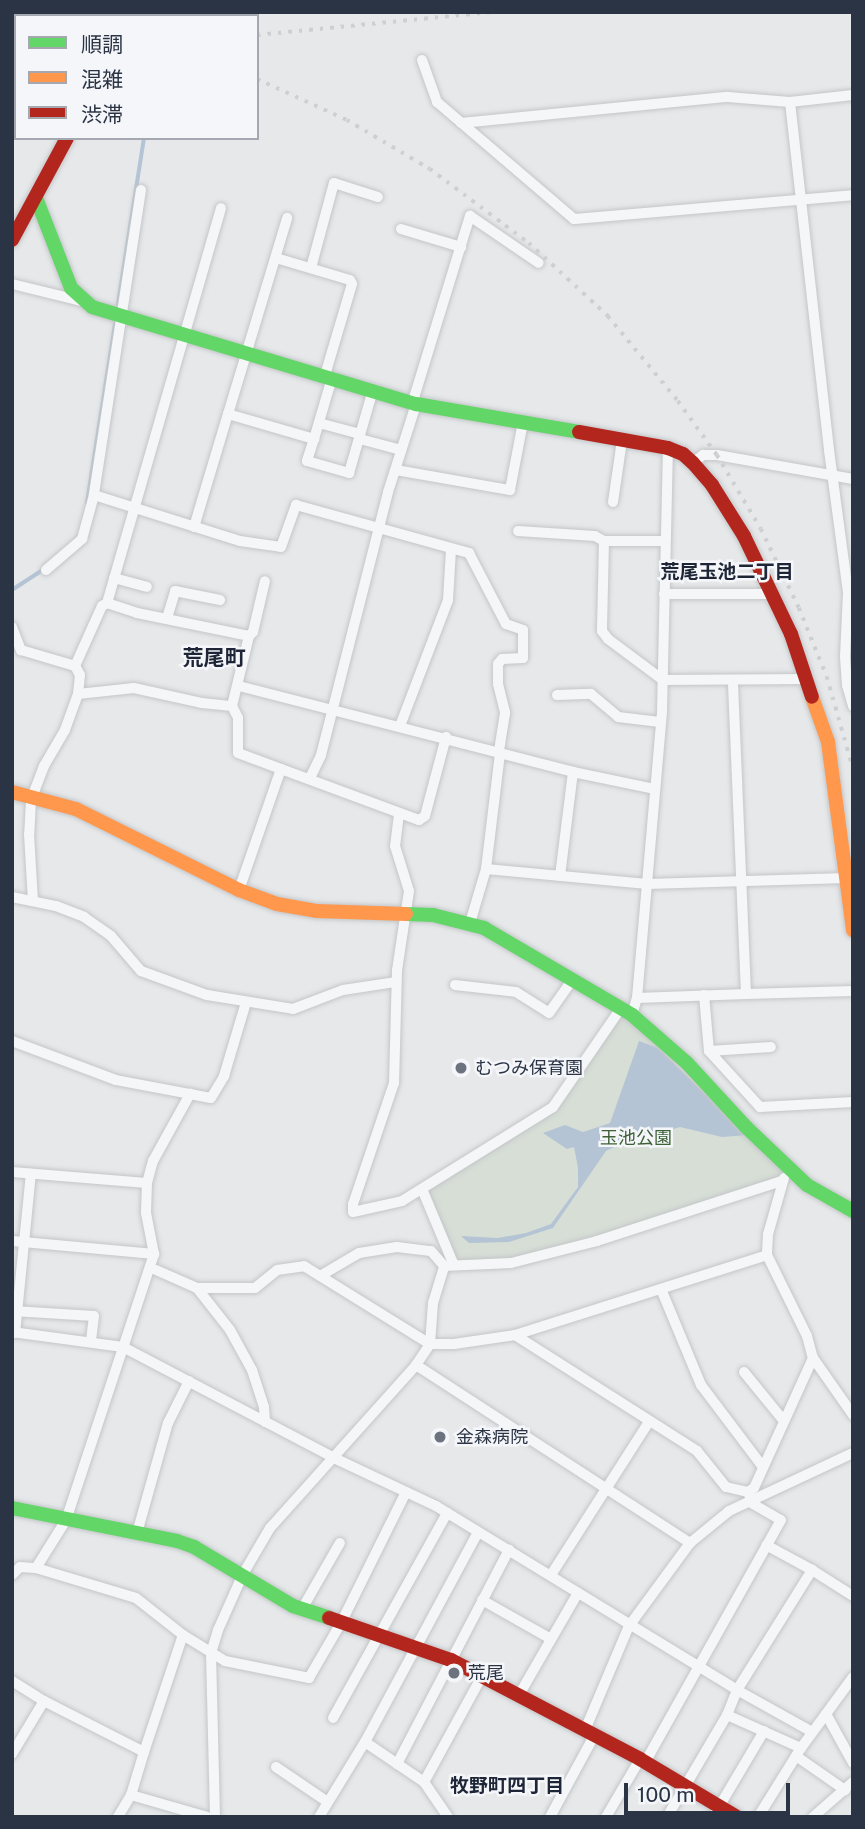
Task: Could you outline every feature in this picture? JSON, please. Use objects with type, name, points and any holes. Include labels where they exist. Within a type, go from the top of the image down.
[{"type":"street","points":[[422,60],[437,102],[574,219],[853,194]]},
{"type":"street","points":[[461,123],[728,97],[790,102],[853,95]]},
{"type":"street","points":[[790,102],[832,477],[848,537],[851,593],[849,675],[853,706]]},
{"type":"street","points":[[12,240],[66,140]]},
{"type":"street","points":[[311,268],[334,183],[378,197]]},
{"type":"street","points":[[46,570],[82,539],[94,495],[141,190]]},
{"type":"street","points":[[36,198],[71,288],[82,301]]},
{"type":"street","points":[[75,666],[102,606],[107,603],[221,208]]},
{"type":"street","points":[[310,778],[321,755],[379,528],[470,216],[539,263]]},
{"type":"street","points":[[194,527],[287,218]]},
{"type":"street","points":[[401,229],[461,247]]},
{"type":"street","points":[[276,258],[350,280],[352,284],[319,423],[307,461],[349,473],[373,390]]},
{"type":"street","points":[[12,284],[82,301],[121,316],[414,402],[668,448],[683,454],[712,485],[744,536],[772,594],[806,679],[828,742],[853,930]]},
{"type":"street","points":[[228,414],[313,439]]},
{"type":"street","points":[[396,471],[510,490],[523,422]]},
{"type":"street","points":[[319,423],[401,450]]},
{"type":"street","points":[[613,502],[622,440]]},
{"type":"street","points":[[399,814],[395,846],[409,891],[396,982],[394,1083],[352,1204],[353,1212],[402,1201],[553,1107],[637,998],[663,680],[668,448]]},
{"type":"street","points":[[693,463],[703,455],[717,455],[853,479]]},
{"type":"street","points":[[94,495],[240,541],[281,547],[296,505],[469,552],[506,624],[523,630],[523,659],[502,659],[498,664],[498,684],[505,713],[486,869],[470,923]]},
{"type":"street","points":[[518,531],[584,534],[604,541],[664,541]]},
{"type":"street","points":[[604,541],[601,631],[663,680],[806,679]]},
{"type":"street","points":[[400,726],[448,600],[451,549]]},
{"type":"street","points":[[114,578],[147,587]]},
{"type":"street","points":[[265,581],[232,706],[238,718],[238,753],[419,820],[425,816],[446,737]]},
{"type":"street","points":[[167,618],[175,591],[220,600]]},
{"type":"street","points":[[664,594],[772,594]]},
{"type":"street","points":[[107,603],[249,636]]},
{"type":"street","points":[[12,627],[22,650],[75,666],[80,675],[78,694],[65,730],[44,766],[32,795],[29,834],[33,901]]},
{"type":"street","points":[[733,680],[746,993]]},
{"type":"street","points":[[239,686],[446,737],[573,772],[655,789]]},
{"type":"street","points":[[78,694],[134,688],[202,704],[232,706]]},
{"type":"street","points":[[557,695],[591,694],[618,717],[660,722]]},
{"type":"street","points":[[239,890],[281,769]]},
{"type":"street","points":[[560,876],[573,772]]},
{"type":"street","points":[[12,792],[32,795],[76,809],[239,890],[277,904],[317,911],[432,915],[470,923],[573,979],[626,1012],[687,1063],[787,1175],[853,1211]]},
{"type":"street","points":[[486,869],[647,884],[847,878]]},
{"type":"street","points":[[12,897],[73,912],[96,924],[141,971],[194,992],[293,1009],[343,990],[396,982]]},
{"type":"street","points":[[455,985],[516,992],[550,1013],[573,979]]},
{"type":"street","points":[[637,998],[853,991]]},
{"type":"street","points":[[704,995],[709,1051],[760,1107],[853,1102]]},
{"type":"street","points":[[12,1041],[116,1080],[211,1098],[224,1076],[246,1002]]},
{"type":"street","points":[[709,1051],[771,1047]]},
{"type":"street","points":[[36,1568],[66,1520],[154,1254],[146,1213],[147,1183],[153,1161],[190,1094]]},
{"type":"street","points":[[12,1172],[147,1183]]},
{"type":"street","points":[[31,1174],[26,1242],[14,1333],[123,1346],[334,1458],[447,1513],[629,1626],[812,1732]]},
{"type":"street","points":[[787,1175],[768,1234],[767,1255],[807,1336],[813,1358],[853,1415]]},
{"type":"street","points":[[320,1276],[359,1254],[397,1247],[431,1251],[449,1265],[511,1263],[597,1241],[787,1175]]},
{"type":"street","points":[[215,1817],[211,1653],[218,1630],[243,1574],[270,1528],[416,1366],[430,1344],[433,1303],[449,1265],[422,1189]]},
{"type":"street","points":[[12,1241],[154,1254]]},
{"type":"street","points":[[156,1270],[197,1288],[256,1288],[277,1270],[299,1266],[320,1276],[430,1344],[454,1344],[515,1335],[767,1255]]},
{"type":"street","points":[[197,1288],[230,1331],[252,1370],[262,1398],[265,1422]]},
{"type":"street","points":[[661,1289],[701,1385],[763,1467]]},
{"type":"street","points":[[15,1311],[94,1316],[91,1341]]},
{"type":"street","points":[[515,1335],[697,1451],[726,1487],[749,1496],[781,1520],[643,1760],[606,1817]]},
{"type":"street","points":[[749,1496],[813,1358]]},
{"type":"street","points":[[416,1366],[690,1543]]},
{"type":"street","points":[[744,1372],[784,1421]]},
{"type":"street","points":[[137,1533],[168,1423],[189,1381]]},
{"type":"street","points":[[551,1576],[649,1422]]},
{"type":"street","points":[[565,1817],[552,1815],[590,1733],[629,1626],[690,1543],[749,1496],[853,1453]]},
{"type":"street","points":[[12,1575],[20,1567],[36,1568],[99,1589],[125,1593],[211,1653],[247,1667],[309,1678],[342,1621],[406,1492]]},
{"type":"street","points":[[12,1508],[194,1547],[302,1609],[451,1660],[643,1760],[686,1786],[716,1811],[737,1817]]},
{"type":"street","points":[[333,1718],[447,1513]]},
{"type":"street","points":[[319,1817],[326,1801],[365,1742],[478,1532]]},
{"type":"street","points":[[302,1609],[340,1543]]},
{"type":"street","points":[[766,1545],[853,1595]]},
{"type":"street","points":[[397,1764],[509,1550]]},
{"type":"street","points":[[667,1817],[727,1715],[737,1690],[812,1570]]},
{"type":"street","points":[[519,1695],[578,1593]]},
{"type":"street","points":[[482,1600],[551,1639]]},
{"type":"street","points":[[118,1817],[131,1795],[183,1634]]},
{"type":"street","points":[[424,1782],[482,1676]]},
{"type":"street","points":[[758,1817],[798,1752],[852,1680]]},
{"type":"street","points":[[12,1681],[44,1701],[145,1752]]},
{"type":"street","points":[[12,1754],[44,1701]]},
{"type":"street","points":[[826,1714],[853,1763]]},
{"type":"street","points":[[727,1715],[764,1731],[849,1786],[813,1817]]},
{"type":"street","points":[[716,1811],[764,1731]]},
{"type":"street","points":[[365,1742],[424,1782],[448,1817]]},
{"type":"street","points":[[276,1767],[326,1801]]},
{"type":"street","points":[[131,1795],[207,1817]]},
{"type":"green space","name":"玉池公園","points":[[622,1012],[640,1026],[787,1171],[781,1178],[666,1217],[510,1261],[454,1262],[425,1190],[556,1108]]},
{"type":"water","points":[[639,1041],[658,1048],[747,1135],[722,1137],[680,1127],[616,1146],[606,1151],[553,1228],[509,1242],[469,1243],[461,1236],[498,1238],[526,1233],[551,1224],[578,1187],[578,1168],[574,1147],[567,1149],[543,1133],[565,1125],[583,1132],[610,1123]]},
{"type":"waterway","points":[[118,304],[144,140]]},
{"type":"waterway","points":[[87,503],[115,324]]},
{"type":"waterway","points":[[12,590],[43,570]]},
{"type":"railway","points":[[259,35],[492,12]]},
{"type":"railway","points":[[259,80],[347,120],[430,169],[529,243],[608,316],[678,401],[717,455],[761,529],[799,608],[827,677],[853,768]]},
{"type":"traffic: fast","points":[[36,198],[71,288],[92,307],[416,404],[579,432]]},
{"type":"traffic: fast","points":[[406,914],[433,915],[484,928],[632,1015],[687,1063],[746,1127],[807,1185],[853,1211]]},
{"type":"traffic: fast","points":[[12,1508],[177,1541],[194,1547],[293,1606],[329,1618]]},
{"type":"traffic: slow","points":[[812,697],[828,742],[853,930]]},
{"type":"traffic: slow","points":[[12,792],[76,809],[239,890],[277,904],[317,911],[406,914]]},
{"type":"traffic: jam","points":[[12,240],[66,140]]},
{"type":"traffic: jam","points":[[579,432],[668,448],[683,454],[693,463],[712,485],[744,536],[791,634],[812,697]]},
{"type":"traffic: jam","points":[[329,1618],[451,1660],[640,1759],[737,1817]]},
{"type":"place","name":"むつみ保育園","points":[[461,1068]]},
{"type":"place","name":"金森病院","points":[[440,1437]]},
{"type":"place","name":"荒尾","points":[[454,1673]]},
{"type":"district","name":"荒尾玉池二丁目","points":[[727,572]]},
{"type":"district","name":"荒尾町","points":[[214,658]]},
{"type":"district","name":"牧野町四丁目","points":[[507,1786]]}]
